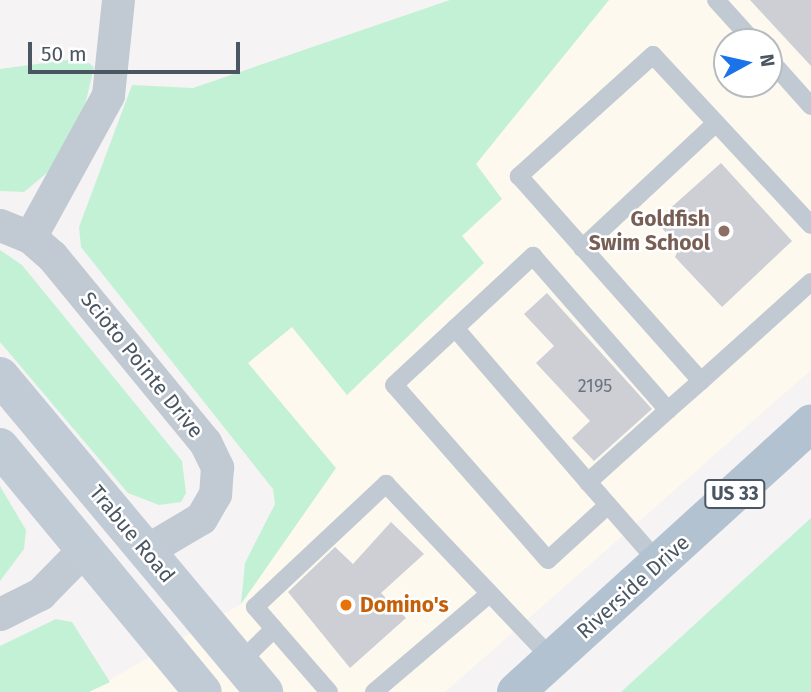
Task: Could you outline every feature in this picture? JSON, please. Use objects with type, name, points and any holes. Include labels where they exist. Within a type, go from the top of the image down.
[{"type":"main road","name":"Trabue Road","points":[[0,376],[264,692]]},
{"type":"main road","name":"Riverside Drive","points":[[516,692],[811,424]]},
{"type":"main road","points":[[0,447],[203,692]]},
{"type":"street","points":[[15,231],[108,95],[118,0]]},
{"type":"street","name":"Scioto Pointe Drive","points":[[15,231],[205,442],[216,467],[215,494],[201,517],[147,550]]},
{"type":"street","points":[[0,614],[40,594],[84,549]]},
{"type":"lane","points":[[716,0],[741,28]]},
{"type":"lane","points":[[701,382],[519,176],[653,55],[811,225]]},
{"type":"lane","points":[[783,75],[811,106]]},
{"type":"lane","points":[[582,248],[716,123]]},
{"type":"lane","points":[[608,505],[548,560],[394,385],[533,256],[668,410]]},
{"type":"lane","points":[[588,482],[811,282]]},
{"type":"lane","points":[[456,328],[659,564]]},
{"type":"lane","points":[[329,692],[255,607],[386,484],[488,596],[552,659]]},
{"type":"lane","points":[[374,692],[395,681],[488,596]]},
{"type":"lane","points":[[239,663],[274,629]]},
{"type":"shaded area","points":[[609,0],[811,0],[811,370],[445,692],[89,692],[241,604],[335,468],[248,363],[292,327],[347,395],[484,263],[462,236],[475,165]]},
{"type":"green space","points":[[450,0],[609,0],[476,164],[502,199],[462,236],[484,263],[347,395],[292,327],[248,363],[336,468],[241,604],[245,563],[275,504],[273,489],[81,247],[79,227],[132,85],[193,88]]},
{"type":"green space","points":[[82,58],[94,67],[78,135],[59,163],[24,192],[0,191],[0,69]]},
{"type":"green space","points":[[0,250],[22,265],[182,461],[186,493],[181,502],[159,505],[128,493],[0,342]]},
{"type":"green space","points":[[0,486],[26,530],[24,549],[0,581]]},
{"type":"green space","points":[[811,518],[811,692],[621,692]]},
{"type":"green space","points":[[56,619],[72,622],[110,682],[89,692],[0,692],[0,646]]},
{"type":"building","points":[[750,0],[811,0],[811,66],[783,36],[783,28],[776,28]]},
{"type":"building","name":"Goldfish Swim School","points":[[721,163],[792,241],[722,307],[675,257],[679,248],[656,221]]},
{"type":"building","points":[[547,293],[652,409],[594,461],[572,438],[590,421],[536,363],[554,346],[524,314]]},
{"type":"building","name":"Domino's","points":[[391,522],[424,554],[381,593],[406,618],[350,668],[288,592],[335,547],[353,564]]},
{"type":"place","name":"Goldfish Swim School","points":[[724,231]]},
{"type":"place","name":"Domino's","points":[[346,605]]}]
